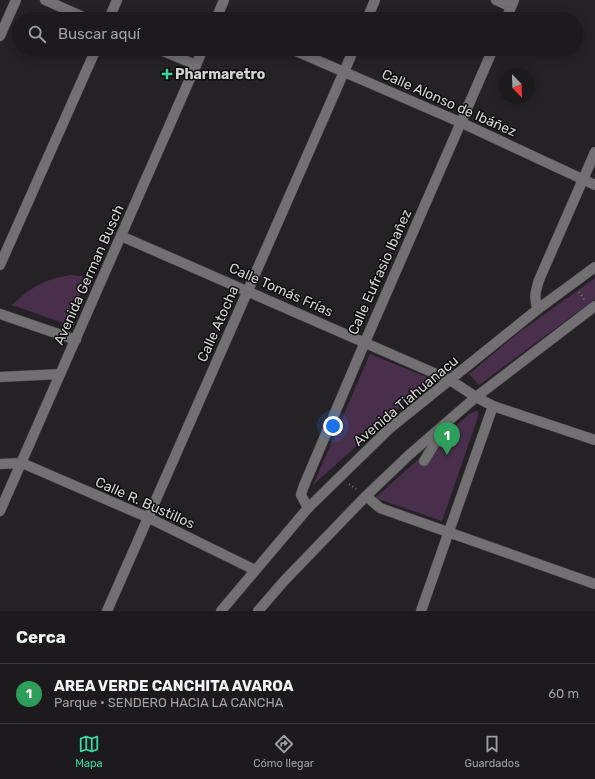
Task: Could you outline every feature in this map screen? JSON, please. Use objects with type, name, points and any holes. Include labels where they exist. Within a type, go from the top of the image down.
[{"type":"street","points":[[0,36],[16,0]]},
{"type":"street","points":[[45,0],[72,12]]},
{"type":"street","points":[[112,12],[117,0]]},
{"type":"street","points":[[220,12],[224,0]]},
{"type":"street","points":[[370,12],[375,0]]},
{"type":"street","points":[[496,0],[513,4]]},
{"type":"street","points":[[0,265],[93,56]]},
{"type":"street","points":[[175,56],[196,65]]},
{"type":"street","name":"Avenida German Busch","points":[[0,511],[200,56]]},
{"type":"street","name":"Calle Alonso de Ibáñez","points":[[307,56],[462,123],[595,185]]},
{"type":"street","name":"Calle Atocha","points":[[107,611],[351,56]]},
{"type":"street","name":"Calle Eufrasio Ibañez","points":[[308,508],[302,495],[303,488],[490,56]]},
{"type":"street","points":[[538,309],[535,297],[539,280],[595,152]]},
{"type":"street","name":"Calle Tomás Frías","points":[[121,236],[450,380],[492,406],[595,440]]},
{"type":"street","name":"Avenida Tiahuanacu","points":[[221,611],[308,508],[390,428],[538,309],[595,267]]},
{"type":"street","points":[[258,611],[284,581],[366,496],[409,455],[476,397],[593,308]]},
{"type":"street","points":[[0,314],[76,340]]},
{"type":"street","points":[[0,377],[60,374]]},
{"type":"street","points":[[421,611],[492,406]]},
{"type":"street","points":[[424,461],[449,420]]},
{"type":"street","points":[[0,464],[22,463]]},
{"type":"street","name":"Calle R. Bustillos","points":[[22,463],[149,518],[255,570]]},
{"type":"street","points":[[366,496],[380,508],[595,584]]},
{"type":"path","points":[[573,284],[593,308]]},
{"type":"path","points":[[339,478],[366,496]]},
{"type":"shaded area","points":[[71,275],[89,277],[66,324],[12,305],[26,293],[39,285],[53,279]]},
{"type":"shaded area","points":[[595,278],[595,299],[479,385],[469,374],[517,334]]},
{"type":"shaded area","points":[[370,354],[431,379],[313,485]]},
{"type":"shaded area","points":[[476,411],[478,412],[478,417],[442,521],[375,498],[469,414]]},
{"type":"place","name":"Pharmaretro","points":[[167,74]]},
{"type":"place","name":"AREA VERDE CANCHITA AVAROA","points":[[447,455]]}]
